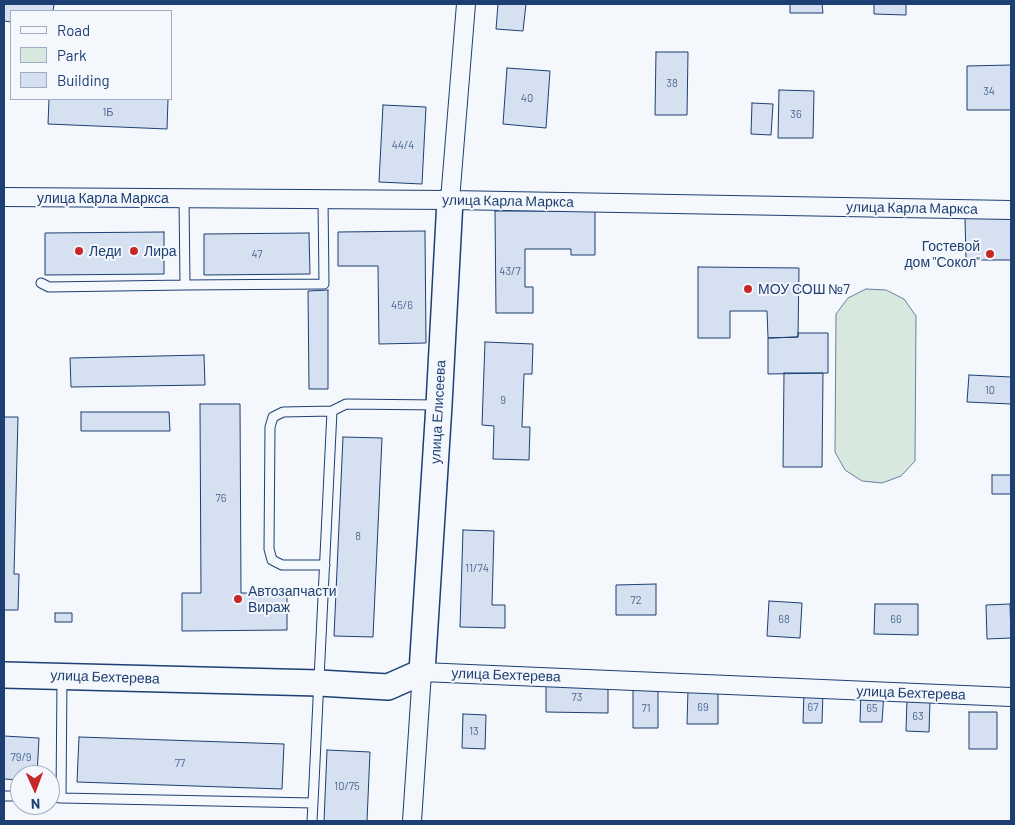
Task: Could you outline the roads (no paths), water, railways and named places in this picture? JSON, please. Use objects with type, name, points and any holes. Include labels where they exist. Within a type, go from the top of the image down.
[{"type":"street","name":"улица Елисеева","points":[[412,821],[439,405],[450,200],[466,4]]},
{"type":"street","name":"улица Карла Маркса","points":[[4,197],[450,200],[1011,210]]},
{"type":"street","name":"улица Бехтерева","points":[[4,674],[319,683],[388,687],[422,672],[1011,697]]},
{"type":"lane","points":[[184,198],[185,285]]},
{"type":"lane","points":[[41,283],[49,287],[324,284],[323,199]]},
{"type":"lane","points":[[325,565],[282,565],[272,560],[269,549],[270,427],[273,417],[283,412],[332,411],[346,404],[439,405]]},
{"type":"lane","points":[[312,821],[332,411]]},
{"type":"lane","points":[[62,676],[61,798],[313,803]]},
{"type":"place","name":"Леди","points":[[79,251]]},
{"type":"place","name":"Лира","points":[[134,251]]},
{"type":"place","name":"Гостевой дом \"Сокол\"","points":[[990,254]]},
{"type":"place","name":"МОУ СОШ №7","points":[[748,289]]},
{"type":"place","name":"Автозапчасти Вираж","points":[[238,599]]}]
